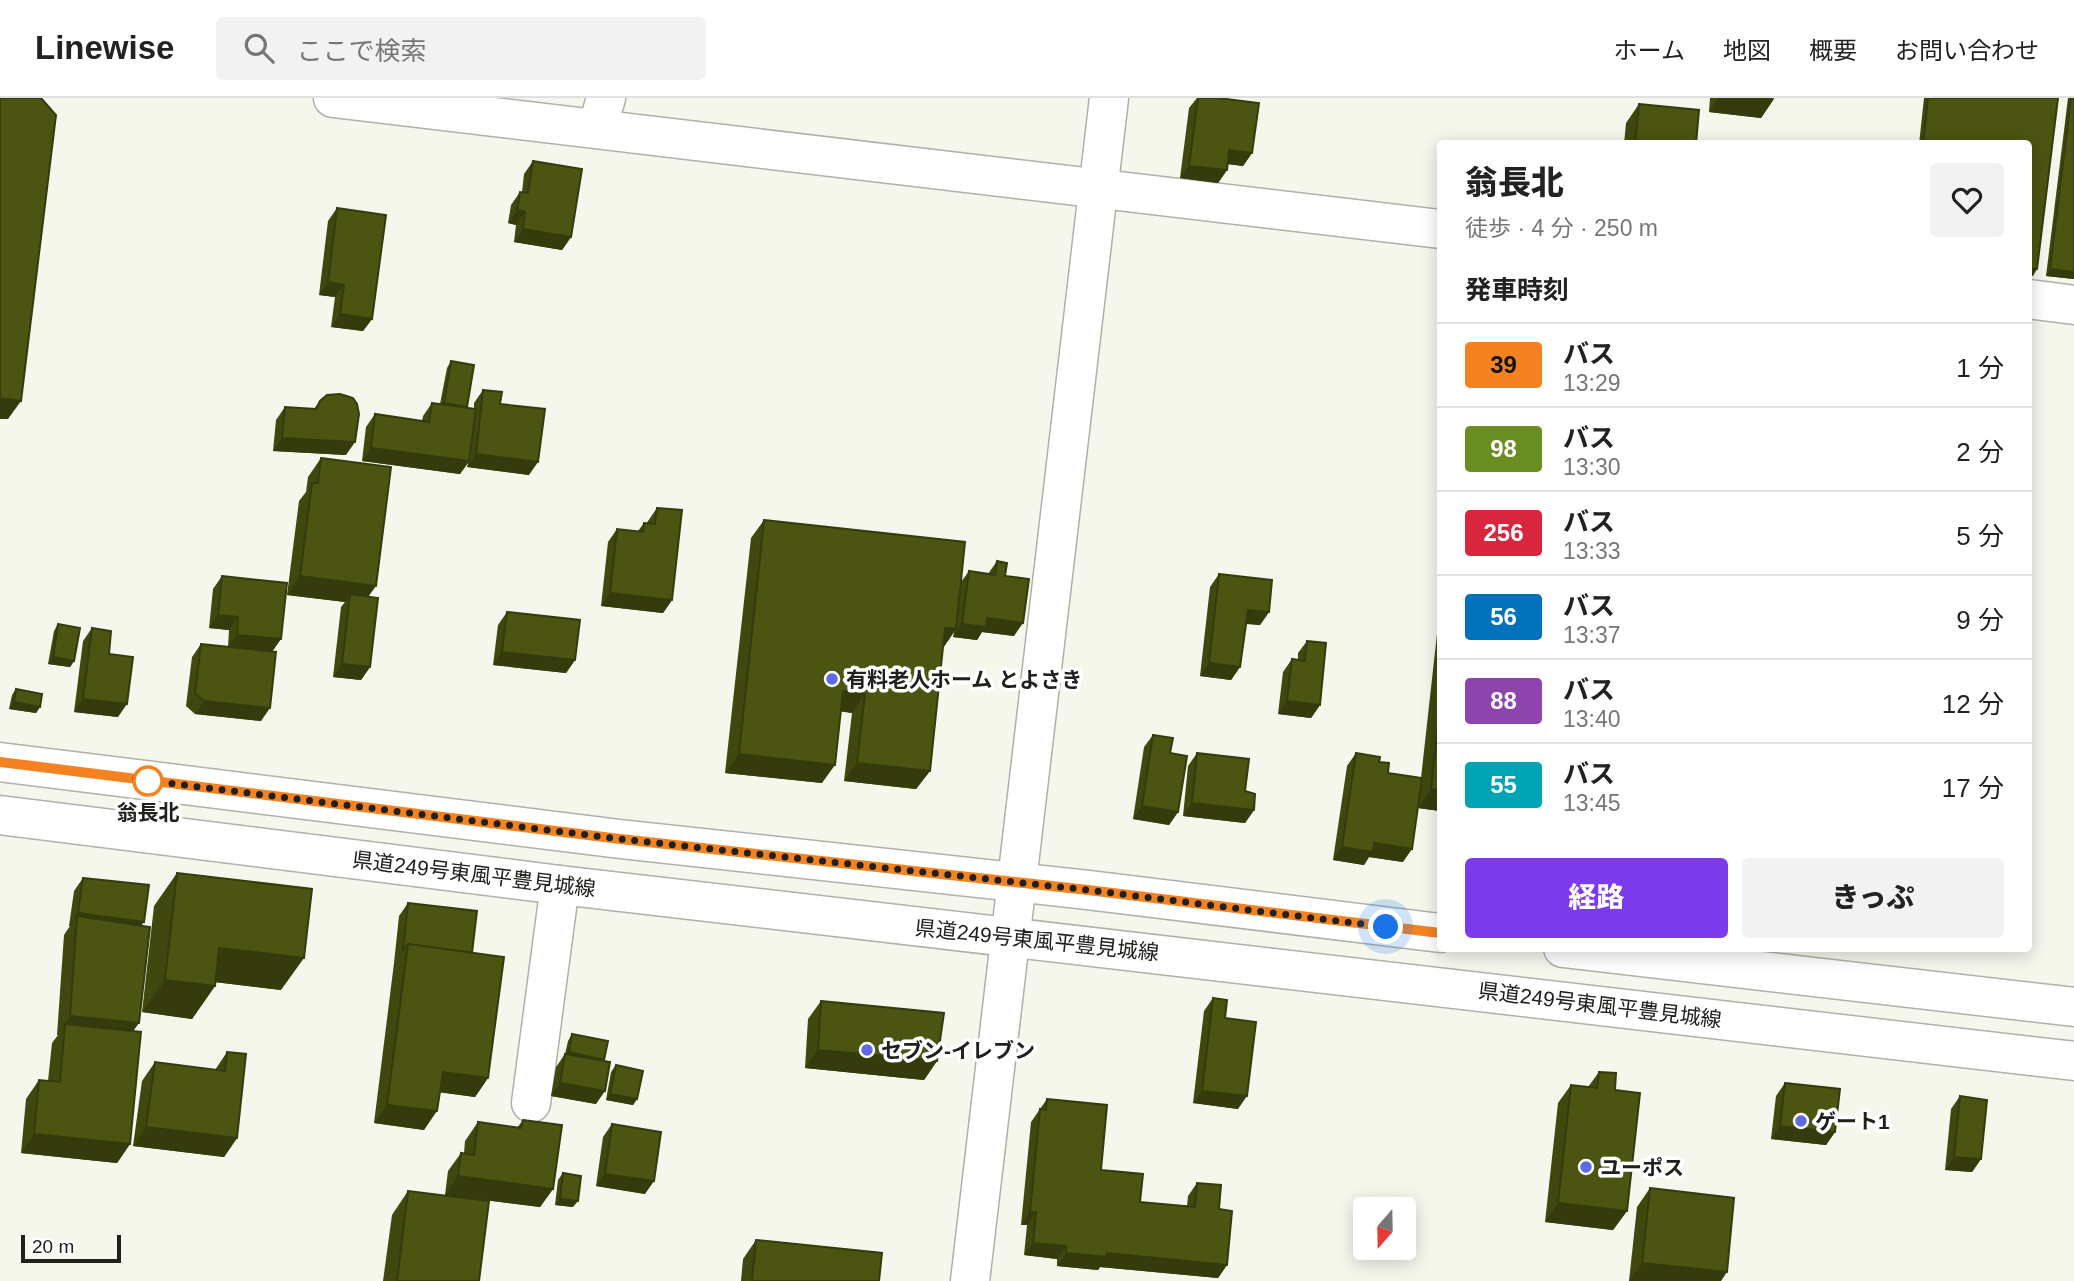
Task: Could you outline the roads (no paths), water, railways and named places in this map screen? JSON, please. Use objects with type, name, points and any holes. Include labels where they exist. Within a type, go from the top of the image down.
[{"type":"main road","points":[[333,98],[602,113],[1098,187],[1437,229]]},
{"type":"main road","points":[[970,1281],[1109,98]]},
{"type":"main road","points":[[2032,300],[2074,305]]},
{"type":"main road","points":[[0,762],[607,838],[1016,882],[1437,933]]},
{"type":"main road","name":"県道249号東風平豊見城線","points":[[0,815],[560,885],[2074,1061]]},
{"type":"main road","points":[[531,1103],[560,885]]},
{"type":"main road","points":[[1598,952],[2074,1007]]},
{"type":"place","name":"有料老人ホーム とよさき","points":[[832,679]]},
{"type":"place","name":"翁長北","points":[[148,781]]},
{"type":"place","name":"セブン-イレブン","points":[[867,1050]]},
{"type":"place","name":"ゲート1","points":[[1801,1121]]},
{"type":"place","name":"ユーポス","points":[[1586,1167]]}]
